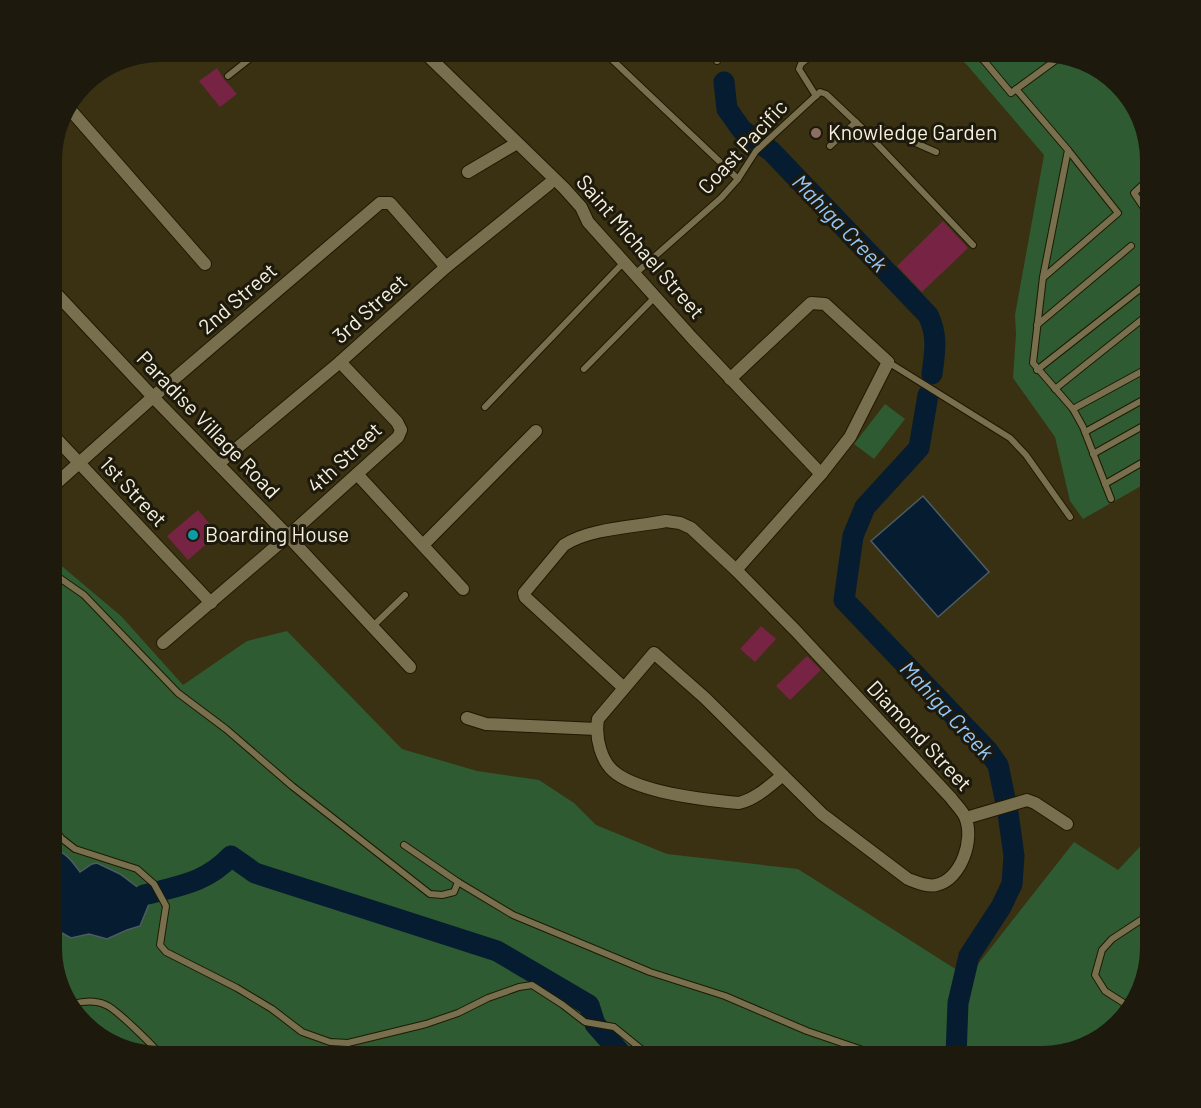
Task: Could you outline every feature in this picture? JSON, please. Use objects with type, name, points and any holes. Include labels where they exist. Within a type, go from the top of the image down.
[{"type":"street","name":"Saint Michael Street","points":[[434,62],[581,207],[588,222],[730,379],[821,474]]},
{"type":"street","points":[[74,114],[205,264]]},
{"type":"street","points":[[468,172],[517,143]]},
{"type":"street","name":"3rd Street","points":[[218,464],[340,362],[446,267],[549,184]]},
{"type":"street","name":"2nd Street","points":[[62,479],[153,397],[380,203],[390,203],[446,267]]},
{"type":"street","name":"Paradise Village Road","points":[[62,300],[410,667]]},
{"type":"street","points":[[730,379],[810,303],[825,304],[888,362],[850,437],[821,474],[736,570]]},
{"type":"street","name":"4th Street","points":[[163,643],[288,536],[398,437],[401,430],[397,422],[340,362]]},
{"type":"street","points":[[423,545],[536,432]]},
{"type":"street","name":"1st Street","points":[[62,445],[211,603]]},
{"type":"street","points":[[357,474],[463,589]]},
{"type":"street","name":"Diamond Street","points":[[666,521],[680,523],[691,528],[736,570],[951,798],[966,818],[966,850],[960,866],[946,880],[935,885],[920,884],[908,879],[822,814],[705,698],[657,654],[652,654],[624,687],[523,595],[564,546],[572,540],[585,535],[666,521]]},
{"type":"street","points":[[624,687],[598,719],[597,729],[601,752],[615,774],[631,782],[670,794],[739,803],[756,796],[783,775]]},
{"type":"street","points":[[467,718],[486,724],[597,729]]},
{"type":"street","points":[[966,818],[1027,800],[1035,802],[1067,825]]},
{"type":"lane","points":[[228,76],[246,62]]},
{"type":"lane","points":[[615,62],[738,179]]},
{"type":"lane","points":[[803,62],[799,69],[816,96]]},
{"type":"lane","points":[[985,62],[1011,93],[1052,63]]},
{"type":"lane","points":[[1016,88],[1118,213],[1043,277]]},
{"type":"lane","name":"Coast Pacific","points":[[636,273],[721,198],[738,179],[756,151],[820,92],[826,94],[856,122],[973,245]]},
{"type":"lane","points":[[830,146],[856,122]]},
{"type":"lane","points":[[872,138],[879,130],[884,129],[936,152]]},
{"type":"lane","points":[[1068,150],[1043,277],[1033,363],[1073,409],[1085,432],[1111,499]]},
{"type":"lane","points":[[1139,188],[1134,193],[1139,201]]},
{"type":"lane","points":[[1037,326],[1131,246]]},
{"type":"lane","points":[[485,407],[625,262]]},
{"type":"lane","points":[[1037,370],[1139,290]]},
{"type":"lane","points":[[584,369],[656,296]]},
{"type":"lane","points":[[1055,389],[1139,322]]},
{"type":"lane","points":[[888,362],[1010,438],[1026,455],[1070,517]]},
{"type":"lane","points":[[1073,409],[1139,373]]},
{"type":"lane","points":[[1085,432],[1139,402]]},
{"type":"lane","points":[[1093,454],[1139,428]]},
{"type":"lane","points":[[1105,484],[1139,464]]},
{"type":"lane","points":[[62,580],[84,595],[178,693],[226,729],[291,786],[430,894],[454,892],[458,882]]},
{"type":"lane","points":[[372,626],[405,595]]},
{"type":"lane","points":[[62,838],[75,849],[137,869],[154,884],[166,906],[160,945],[166,952],[237,988],[272,1009],[302,1032],[330,1042],[358,1041],[426,1024],[458,1013],[488,998],[519,987],[532,986],[585,1022],[614,1027],[637,1046]]},
{"type":"lane","points":[[404,845],[458,882],[513,915],[639,967],[725,996],[807,1031],[851,1046]]},
{"type":"lane","points":[[1123,1003],[1105,991],[1095,975],[1102,950],[1112,939],[1140,921]]},
{"type":"lane","points":[[78,1003],[86,1001],[108,1005],[153,1046]]},
{"type":"green space","points":[[964,62],[1041,62],[1060,63],[1079,69],[1096,78],[1111,90],[1123,105],[1136,135],[1139,154],[1139,487],[1083,519],[1070,501],[1055,437],[1013,378],[1015,315],[1044,155]]},
{"type":"green space","points":[[885,404],[905,419],[874,459],[854,444]]},
{"type":"green space","points":[[62,566],[121,616],[183,685],[247,641],[287,631],[402,749],[477,771],[539,780],[574,803],[596,825],[667,854],[798,869],[968,977],[1074,842],[1118,870],[1140,847],[1140,948],[1138,967],[1132,986],[1123,1003],[1111,1018],[1096,1030],[1079,1039],[1060,1045],[141,1045],[105,1030],[90,1018],[78,1003],[69,986],[63,967]]},
{"type":"water","points":[[923,496],[989,572],[938,617],[871,541]]},
{"type":"water","points":[[62,853],[80,872],[97,863],[120,874],[140,889],[149,904],[140,926],[107,939],[89,934],[71,938],[62,933]]},
{"type":"building","points":[[217,68],[237,94],[220,107],[199,81]]},
{"type":"building","points":[[943,221],[968,248],[922,292],[897,266]]},
{"type":"building","name":"Boarding House","points":[[198,510],[218,534],[188,560],[167,536]]},
{"type":"building","points":[[761,626],[776,639],[755,662],[740,649]]},
{"type":"building","points":[[807,656],[821,670],[790,700],[776,686]]},
{"type":"waterway","name":"Mahiga Creek","points":[[724,82],[727,109],[742,130],[771,151],[928,315],[935,351],[932,374]]},
{"type":"waterway","name":"Mahiga Creek","points":[[928,395],[919,448],[865,507],[853,536],[844,600],[988,751],[998,765],[1014,856],[1012,884],[1001,907],[969,956],[958,1003],[956,1046]]},
{"type":"waterway","points":[[144,895],[201,878],[231,856],[255,873],[497,951],[589,1005],[595,1024],[614,1046]]},
{"type":"place","name":"Knowledge Garden","points":[[816,133]]},
{"type":"place","name":"Boarding House","points":[[193,535]]}]
